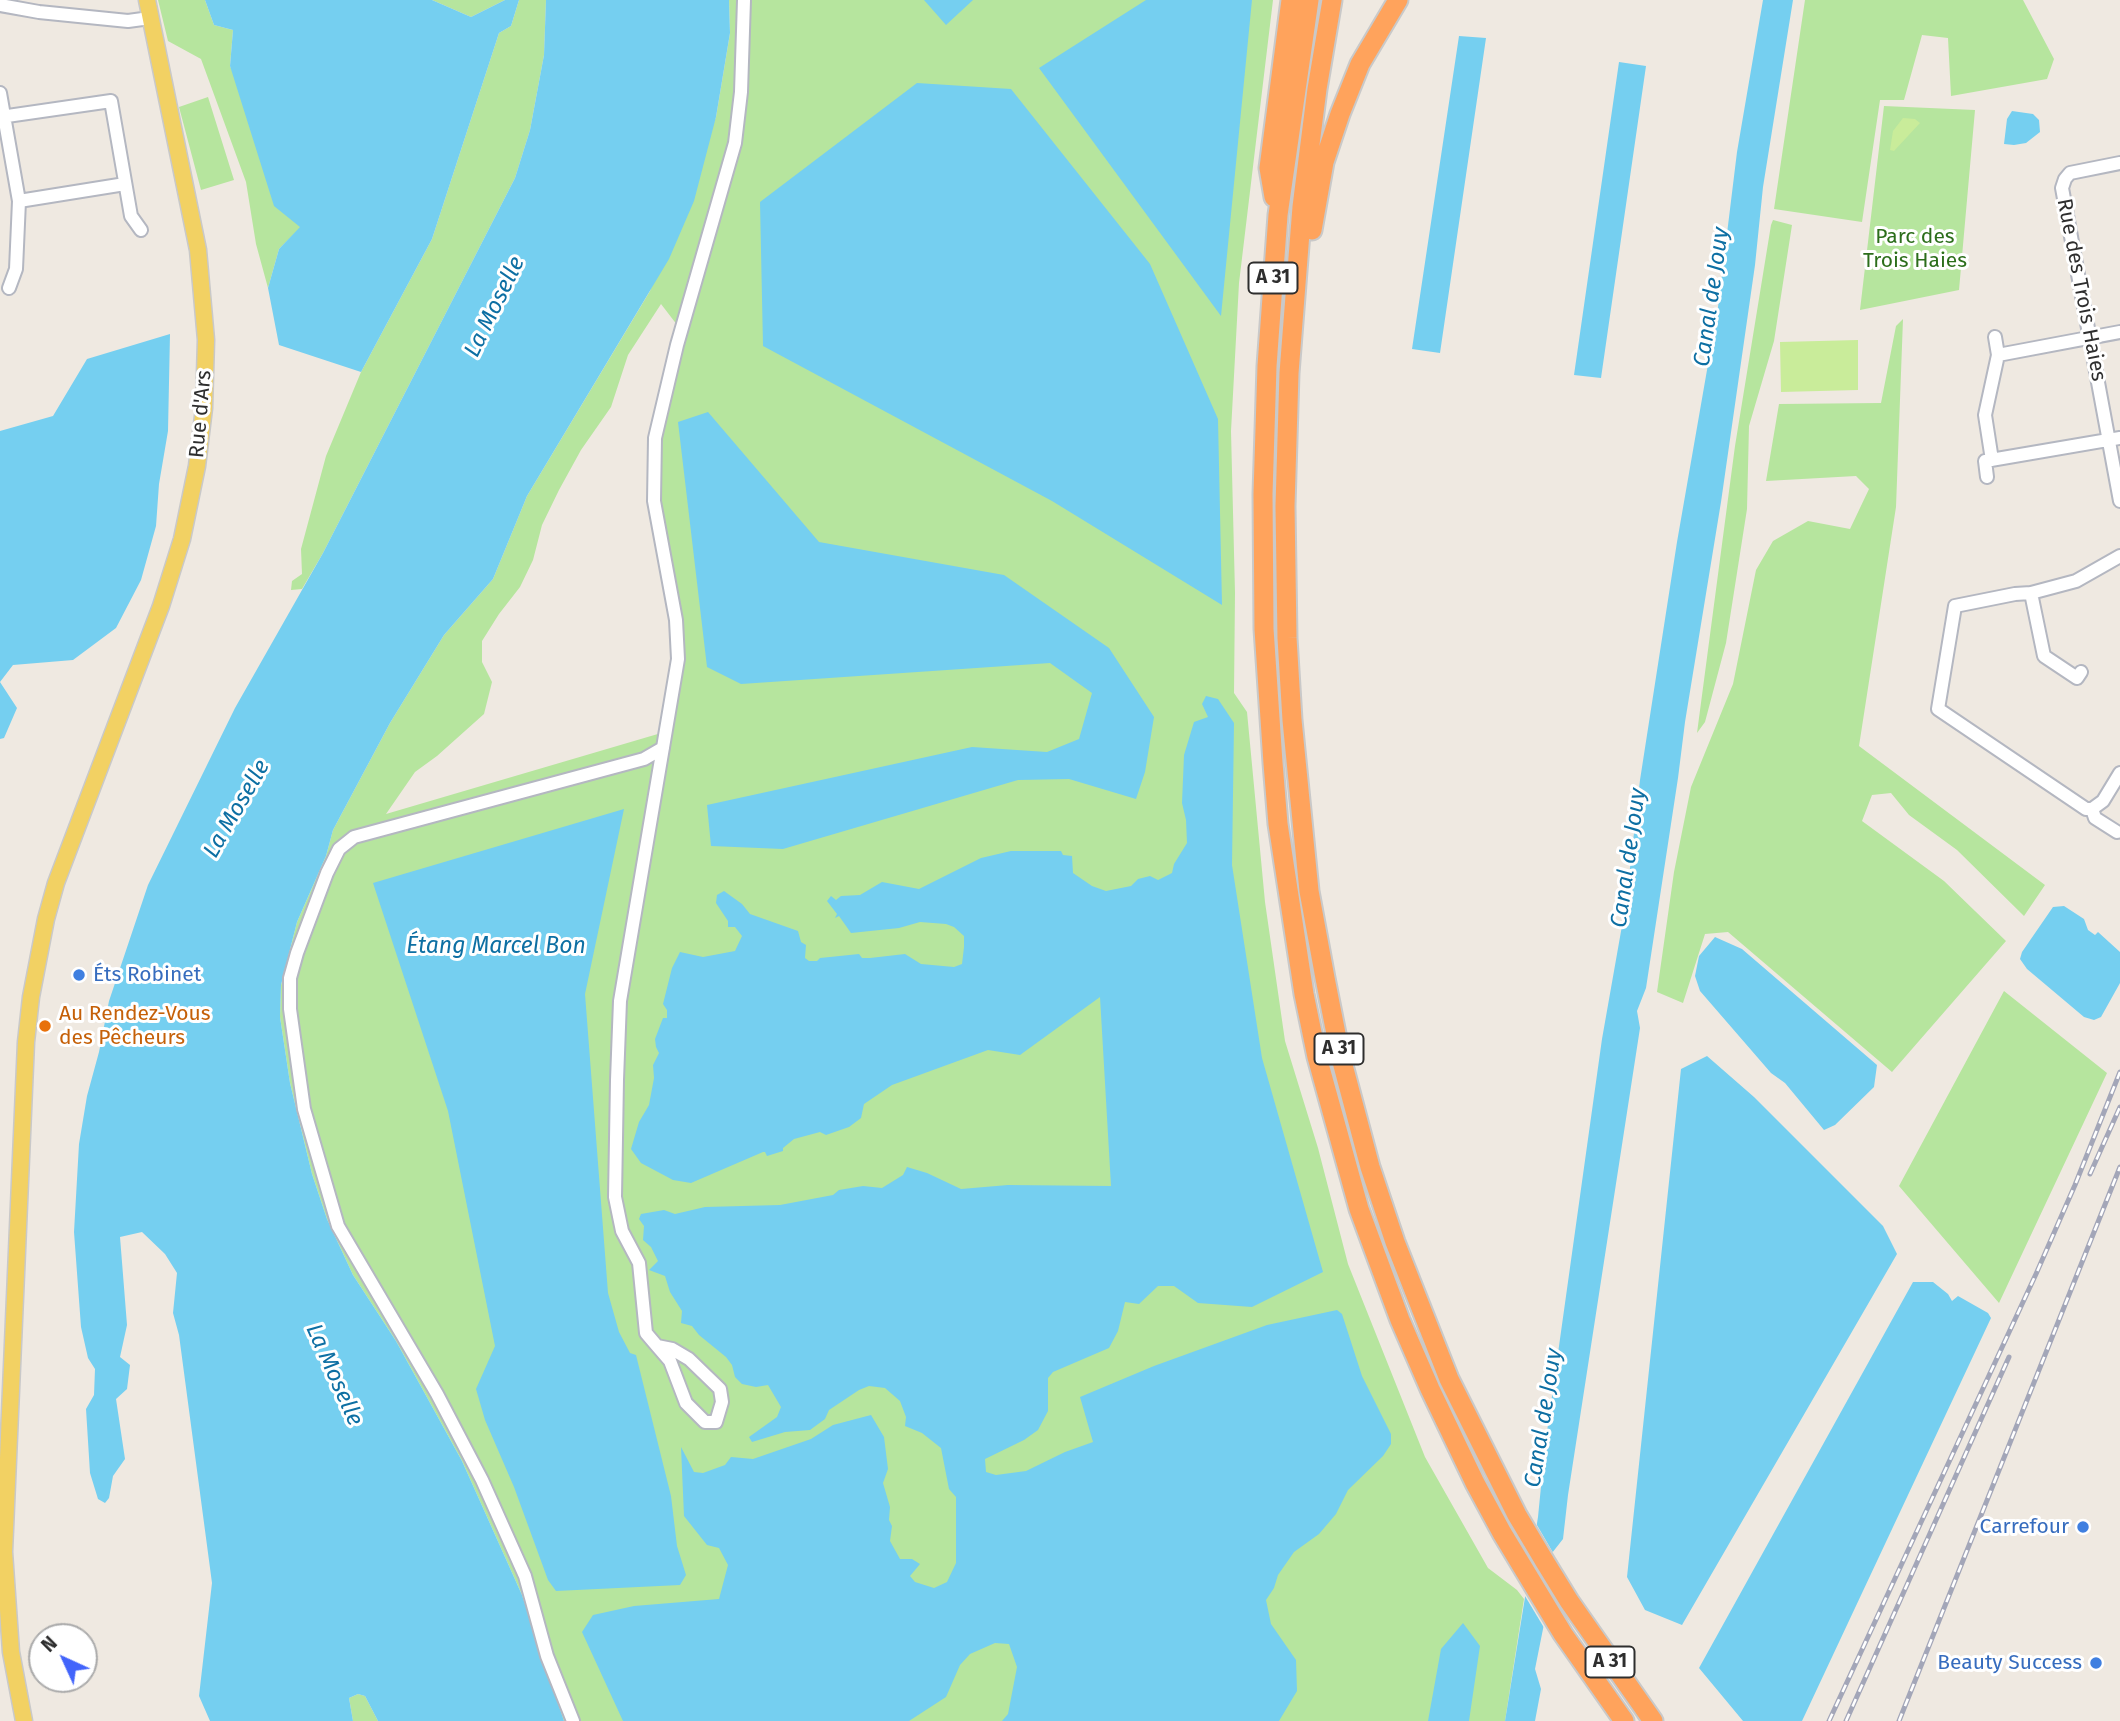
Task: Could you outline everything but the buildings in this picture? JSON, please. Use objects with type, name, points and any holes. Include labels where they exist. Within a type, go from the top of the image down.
[{"type":"highway","points":[[1278,215],[1269,168],[1291,0]]},
{"type":"highway","name":"A 31","points":[[1309,0],[1278,215],[1267,366],[1263,569],[1272,751],[1278,824],[1292,923],[1317,1057],[1359,1209],[1400,1320],[1430,1390],[1502,1533],[1563,1634],[1624,1721]]},
{"type":"highway","name":"A 31","points":[[1332,0],[1303,195],[1289,373],[1285,552],[1292,720],[1310,891],[1325,978],[1354,1112],[1395,1242],[1449,1379],[1517,1515],[1569,1601],[1653,1721]]},
{"type":"highway","points":[[1289,373],[1324,162],[1339,114],[1360,64],[1398,0]]},
{"type":"main road","name":"Rue d'Ars","points":[[24,1721],[12,1652],[5,1585],[4,1479],[27,1032],[46,919],[56,883],[161,606],[182,538],[197,466],[204,408],[206,340],[198,250],[147,0]]},
{"type":"street","points":[[657,1346],[672,1349],[689,1359],[720,1389],[722,1402],[716,1422],[705,1422],[686,1403],[670,1361],[657,1346],[646,1333],[639,1264],[622,1231],[615,1197],[620,1001],[678,659],[676,620],[654,501],[655,438],[677,345],[735,143],[741,92],[744,0]]},
{"type":"street","points":[[0,5],[128,21],[150,18]]},
{"type":"street","points":[[0,93],[19,201],[16,269],[9,288]]},
{"type":"street","points":[[3,117],[111,101],[131,216],[141,230]]},
{"type":"street","name":"Rue des Trois Haies","points":[[2120,163],[2070,173],[2064,179],[2062,188],[2114,439],[2120,501]]},
{"type":"street","points":[[19,201],[125,184]]},
{"type":"street","points":[[1998,355],[2120,332]]},
{"type":"street","points":[[1992,460],[1985,415],[1998,355],[1995,337]]},
{"type":"street","points":[[1987,477],[1985,461],[2114,439]]},
{"type":"street","points":[[2120,556],[2076,581],[2031,593],[1955,606],[1938,709],[2079,806],[2092,808],[2103,801],[2120,773]]},
{"type":"street","points":[[2031,593],[2044,656],[2077,678],[2081,672]]},
{"type":"street","points":[[573,1721],[547,1656],[525,1576],[482,1480],[438,1394],[338,1226],[304,1109],[290,1009],[290,978],[327,873],[339,849],[354,837],[644,759],[663,748]]},
{"type":"street","points":[[2092,808],[2095,818],[2117,832]]},
{"type":"green space","points":[[158,0],[205,0],[214,25],[233,30],[230,66],[301,227],[279,249],[268,288],[256,244],[246,182],[201,59],[168,41]]},
{"type":"green space","points":[[432,0],[505,0],[471,17]]},
{"type":"green space","points":[[519,0],[546,0],[544,55],[530,130],[515,178],[323,553],[302,589],[291,590],[292,581],[302,574],[301,549],[326,456],[361,372],[432,239],[499,33],[511,26]]},
{"type":"green space","points":[[729,0],[1273,0],[1239,283],[1231,431],[1235,593],[1234,693],[1247,712],[1265,902],[1285,1041],[1318,1148],[1348,1264],[1425,1457],[1488,1568],[1517,1590],[1524,1599],[1505,1721],[564,1721],[522,1595],[462,1461],[396,1341],[353,1275],[327,1219],[312,1174],[290,1083],[280,1017],[281,985],[297,922],[326,856],[333,830],[390,723],[444,635],[493,579],[527,496],[650,291],[716,117],[730,33]],"holes":[[[661,304],[681,330],[655,438],[654,501],[678,659],[668,731],[386,814],[415,772],[484,714],[492,682],[482,662],[482,641],[520,587],[533,560],[542,525],[559,490],[581,450],[611,407],[628,355]]]},
{"type":"green space","points":[[1805,0],[2023,0],[2054,59],[2047,79],[1951,96],[1948,38],[1922,35],[1904,100],[1880,100],[1862,222],[1774,209]]},
{"type":"green space","points":[[208,97],[234,180],[201,190],[179,107]]},
{"type":"green space","name":"Parc des Trois Haies","points":[[1884,106],[1975,110],[1959,290],[1860,310]]},
{"type":"green space","points":[[1903,118],[1915,119],[1920,123],[1894,151],[1890,150],[1893,131]]},
{"type":"green space","points":[[1773,220],[1792,225],[1774,341],[1749,426],[1747,509],[1726,643],[1705,722],[1697,733],[1735,446]]},
{"type":"green space","points":[[1903,319],[1896,507],[1859,746],[2045,885],[2024,916],[1957,850],[1909,815],[1891,793],[1872,795],[1862,821],[1944,881],[2006,941],[1892,1072],[1728,932],[1705,934],[1683,1003],[1657,992],[1674,872],[1691,787],[1733,684],[1756,570],[1773,541],[1808,521],[1850,529],[1869,489],[1856,476],[1766,481],[1779,404],[1881,403],[1896,326]]},
{"type":"green space","points":[[1858,340],[1858,390],[1781,392],[1780,342]]},
{"type":"green space","points":[[2004,991],[2107,1073],[1999,1303],[1899,1186]]},
{"type":"green space","points":[[358,1694],[365,1696],[378,1721],[353,1721],[349,1698]]},
{"type":"water","points":[[205,0],[432,0],[471,17],[505,0],[519,0],[511,26],[499,33],[432,239],[361,372],[279,345],[268,288],[279,249],[300,227],[274,206],[230,66],[233,30],[214,25]]},
{"type":"water","name":"La Moselle","points":[[546,0],[729,0],[730,33],[716,117],[694,201],[669,259],[527,496],[493,579],[444,635],[390,723],[333,830],[326,856],[297,922],[281,985],[280,1017],[290,1083],[312,1174],[327,1219],[353,1275],[396,1341],[462,1461],[522,1595],[564,1721],[378,1721],[365,1696],[358,1694],[349,1698],[353,1721],[210,1721],[199,1696],[212,1583],[179,1335],[173,1313],[177,1273],[165,1254],[142,1232],[120,1237],[127,1325],[120,1357],[130,1365],[127,1389],[116,1399],[125,1459],[113,1476],[109,1498],[105,1503],[98,1499],[90,1473],[86,1409],[94,1395],[95,1369],[88,1358],[81,1327],[74,1232],[79,1144],[87,1096],[109,1001],[148,885],[235,708],[323,553],[515,178],[530,130],[544,55]]},
{"type":"water","points":[[924,0],[973,0],[946,25]]},
{"type":"water","points":[[1146,0],[1252,0],[1221,316],[1039,68]]},
{"type":"water","points":[[1763,0],[1793,0],[1763,187],[1755,265],[1721,502],[1646,988],[1637,1011],[1640,1028],[1563,1539],[1552,1553],[1544,1624],[1535,1669],[1541,1689],[1535,1721],[1505,1721],[1538,1517],[1545,1446],[1602,1039],[1626,903],[1640,780],[1677,542],[1718,307],[1737,152]]},
{"type":"water","points":[[1459,36],[1486,38],[1440,353],[1412,349]]},
{"type":"water","points":[[1619,62],[1646,66],[1601,378],[1574,375]]},
{"type":"water","points":[[917,83],[1011,89],[1150,264],[1218,419],[1222,605],[1052,501],[763,346],[760,202]]},
{"type":"water","points":[[2012,111],[2033,114],[2039,120],[2040,132],[2026,143],[2004,144],[2007,119]]},
{"type":"water","points":[[170,334],[168,431],[159,484],[156,526],[141,580],[116,628],[73,660],[13,665],[0,682],[0,431],[53,416],[87,359]]},
{"type":"water","points":[[708,412],[819,542],[1004,575],[1109,648],[1154,717],[1145,772],[1136,799],[1069,779],[1018,780],[783,849],[711,846],[707,805],[972,747],[1047,752],[1079,739],[1092,693],[1050,663],[741,684],[707,667],[678,422]]},
{"type":"water","points":[[0,682],[17,708],[4,738],[0,739]]},
{"type":"water","points":[[1206,696],[1218,699],[1234,723],[1232,865],[1262,1058],[1323,1272],[1252,1307],[1198,1303],[1174,1286],[1158,1286],[1139,1304],[1125,1302],[1118,1331],[1109,1348],[1053,1372],[1048,1378],[1048,1411],[1038,1430],[985,1459],[986,1472],[996,1475],[1026,1471],[1093,1442],[1080,1397],[1154,1366],[1267,1325],[1337,1310],[1342,1314],[1362,1376],[1391,1434],[1391,1444],[1383,1456],[1348,1490],[1336,1514],[1319,1534],[1294,1552],[1278,1575],[1266,1600],[1271,1624],[1296,1660],[1297,1691],[1279,1721],[1002,1721],[1008,1714],[1017,1667],[1009,1644],[995,1643],[970,1654],[960,1665],[946,1697],[909,1721],[623,1721],[582,1632],[593,1615],[634,1606],[719,1599],[728,1565],[719,1548],[707,1545],[684,1516],[681,1447],[694,1472],[703,1473],[725,1465],[731,1457],[753,1459],[811,1439],[833,1425],[871,1415],[884,1437],[888,1469],[883,1483],[890,1507],[890,1541],[900,1559],[912,1559],[920,1564],[910,1576],[915,1582],[934,1588],[947,1582],[956,1563],[956,1497],[949,1489],[941,1448],[922,1433],[905,1426],[906,1417],[900,1401],[885,1388],[869,1386],[859,1390],[829,1410],[825,1419],[810,1430],[785,1432],[752,1442],[749,1437],[777,1417],[781,1407],[768,1385],[756,1387],[742,1384],[735,1377],[732,1365],[726,1357],[692,1326],[681,1323],[682,1311],[670,1292],[665,1276],[649,1270],[658,1261],[651,1247],[643,1240],[644,1226],[639,1219],[641,1214],[664,1210],[675,1214],[705,1207],[780,1205],[863,1186],[882,1188],[903,1175],[907,1167],[961,1189],[1008,1185],[1111,1186],[1100,997],[1020,1055],[988,1050],[892,1085],[864,1104],[861,1118],[849,1127],[826,1135],[820,1132],[794,1139],[783,1151],[767,1156],[763,1152],[691,1183],[673,1180],[641,1163],[631,1149],[639,1122],[649,1105],[654,1078],[653,1065],[659,1053],[655,1039],[663,1018],[667,1018],[667,1010],[663,1004],[672,968],[680,952],[703,957],[735,951],[742,936],[735,927],[728,927],[728,921],[716,903],[717,895],[724,891],[742,904],[750,914],[798,931],[801,942],[806,945],[805,958],[809,961],[859,954],[862,958],[870,958],[905,954],[921,964],[954,967],[962,964],[964,936],[954,927],[920,922],[899,928],[851,933],[839,916],[835,918],[837,914],[827,901],[831,896],[836,900],[841,896],[860,895],[882,882],[919,889],[981,858],[1011,851],[1061,851],[1063,855],[1072,856],[1073,873],[1092,886],[1106,891],[1131,886],[1138,879],[1150,876],[1158,880],[1172,873],[1174,864],[1187,843],[1182,803],[1184,755],[1194,722],[1208,717],[1202,704]]},
{"type":"water","name":"Étang Marcel Bon","points":[[624,809],[585,994],[608,1293],[619,1332],[630,1353],[636,1355],[671,1496],[677,1546],[686,1575],[680,1585],[556,1591],[548,1580],[514,1487],[485,1420],[476,1389],[495,1346],[448,1111],[373,883]]},
{"type":"water","points":[[2064,906],[2084,919],[2088,930],[2095,935],[2098,932],[2120,952],[2120,983],[2101,1017],[2094,1020],[2084,1017],[2027,969],[2020,959],[2053,907]]},
{"type":"water","points":[[1715,937],[1742,949],[1877,1065],[1874,1087],[1835,1125],[1824,1130],[1785,1083],[1771,1073],[1700,991],[1695,976],[1699,956]]},
{"type":"water","points":[[1707,1056],[1754,1097],[1883,1226],[1897,1254],[1682,1625],[1645,1610],[1627,1577],[1681,1069]]},
{"type":"water","points":[[1913,1282],[1933,1282],[1948,1294],[1952,1301],[1958,1296],[1988,1313],[1991,1318],[1802,1721],[1743,1721],[1699,1668]]},
{"type":"water","points":[[1463,1623],[1480,1646],[1469,1721],[1428,1721],[1441,1649]]},
{"type":"pier","points":[[1534,1520],[1555,1556],[1546,1631],[1522,1591]]},
{"type":"railway","points":[[1829,1721],[2036,1274],[2120,1072]]},
{"type":"railway","points":[[2090,1174],[2120,1107]]},
{"type":"railway","points":[[1899,1721],[2120,1167]]},
{"type":"railway","points":[[1846,1721],[2009,1357]]},
{"type":"place","name":"Éts Robinet","points":[[79,975]]},
{"type":"place","name":"Au Rendez-Vous des Pêcheurs","points":[[45,1026]]},
{"type":"place","name":"Carrefour","points":[[2083,1527]]},
{"type":"place","name":"Beauty Success","points":[[2096,1663]]},
{"type":"water label","name":"Canal de Jouy","points":[[1712,297]]},
{"type":"water label","name":"Canal de Jouy","points":[[1629,858]]},
{"type":"water label","name":"Canal de Jouy","points":[[1544,1418]]}]
